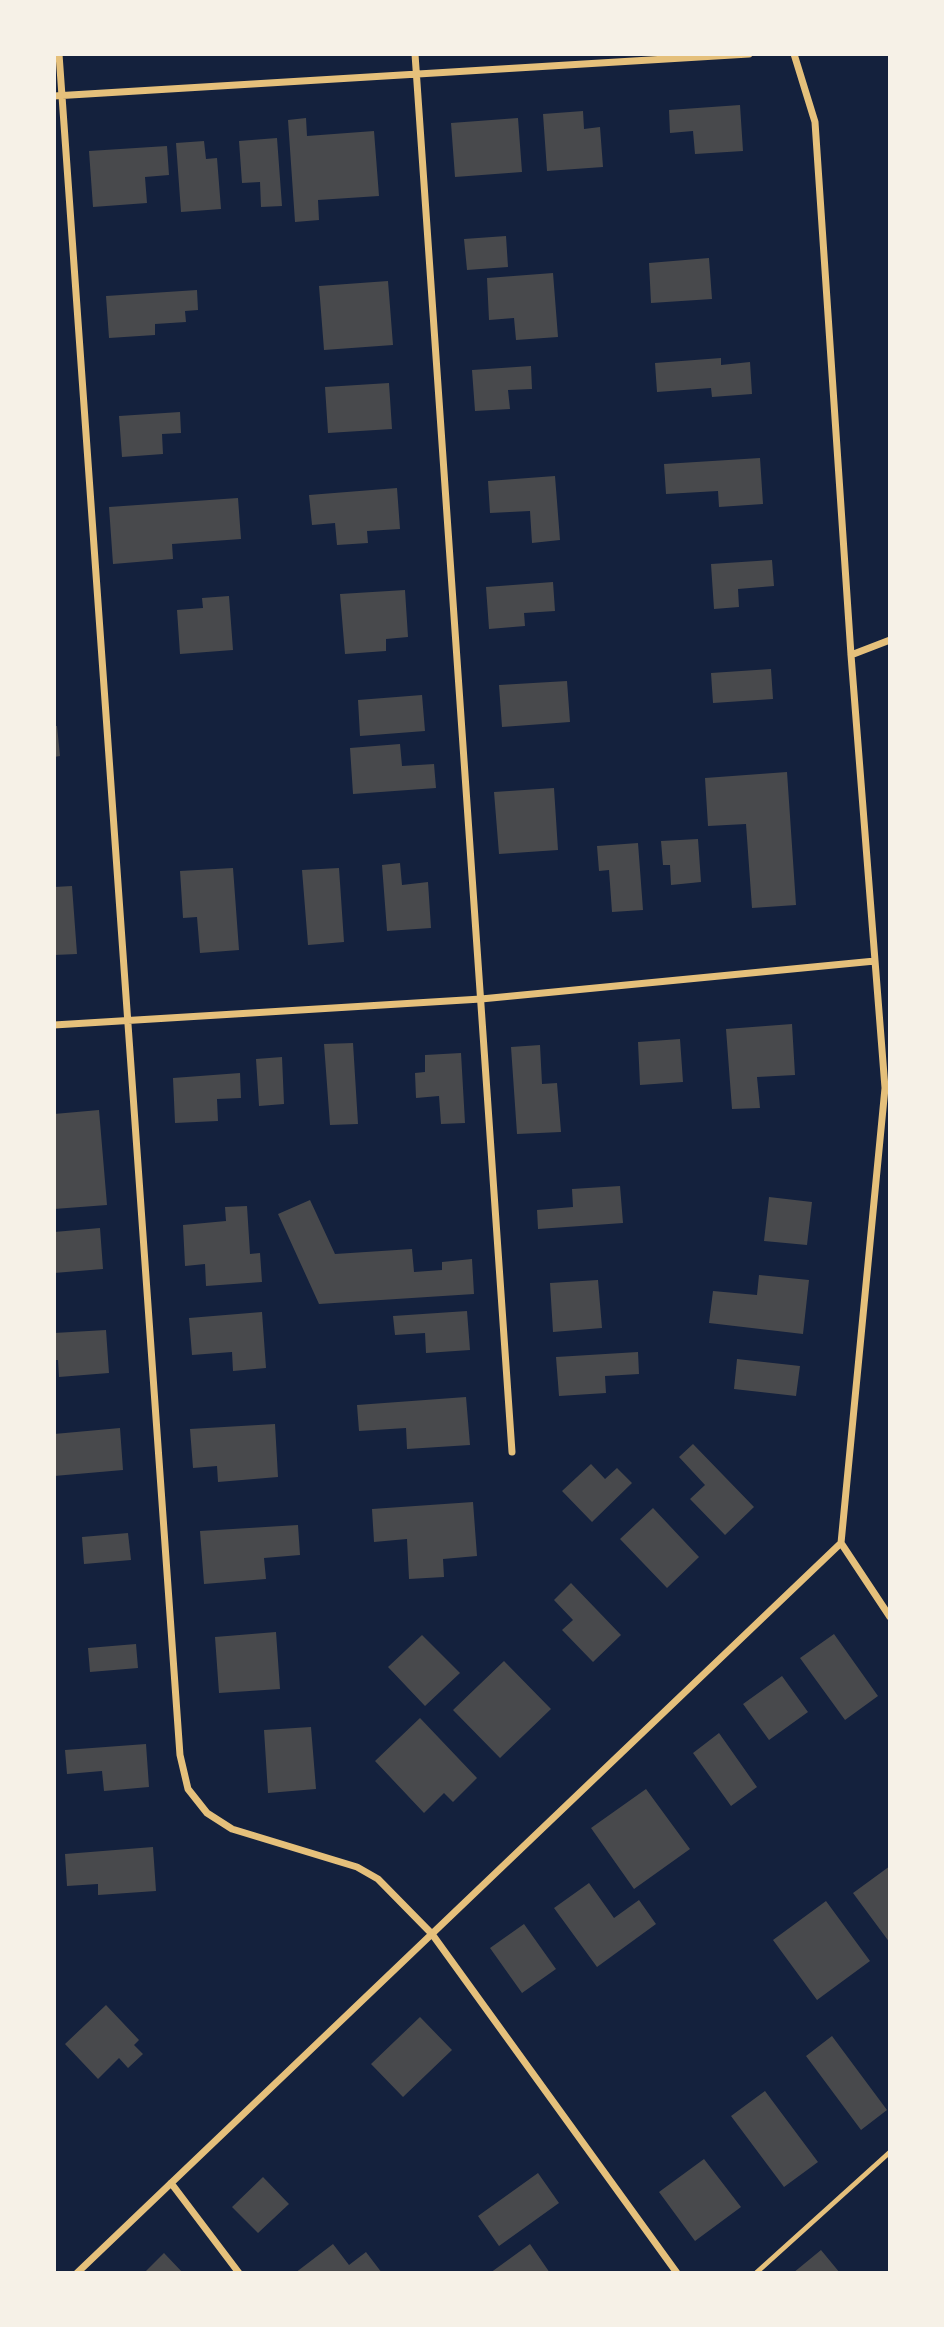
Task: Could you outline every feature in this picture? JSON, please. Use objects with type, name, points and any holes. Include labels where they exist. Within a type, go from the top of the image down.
[{"type":"street","points":[[59,54],[58,96],[180,1755],[188,1788],[207,1813],[232,1829],[357,1867],[378,1879],[432,1934],[677,2273]]},
{"type":"street","points":[[415,54],[512,1452]]},
{"type":"street","points":[[58,96],[749,54]]},
{"type":"street","points":[[794,54],[815,122],[851,656],[887,1088],[841,1543],[890,1617]]},
{"type":"street","points":[[851,656],[890,640]]},
{"type":"street","points":[[54,1025],[481,999],[875,961]]},
{"type":"street","points":[[77,2273],[841,1543]]},
{"type":"street","points":[[171,2183],[239,2273]]},
{"type":"lane","points":[[756,2273],[890,2152]]},
{"type":"building","points":[[740,105],[743,151],[695,154],[693,131],[670,133],[669,110]]},
{"type":"building","points":[[583,111],[584,129],[600,127],[603,167],[547,171],[543,114]]},
{"type":"building","points":[[306,118],[307,136],[374,131],[379,196],[318,200],[319,220],[295,222],[288,120]]},
{"type":"building","points":[[518,118],[522,172],[455,177],[451,123]]},
{"type":"building","points":[[277,138],[282,206],[261,207],[260,182],[242,183],[239,141]]},
{"type":"building","points":[[204,141],[206,159],[217,158],[221,209],[181,212],[176,143]]},
{"type":"building","points":[[167,146],[169,175],[145,177],[147,203],[93,207],[89,151]]},
{"type":"building","points":[[506,236],[508,267],[467,270],[464,239]]},
{"type":"building","points":[[709,258],[712,299],[651,303],[649,263]]},
{"type":"building","points":[[553,273],[558,337],[516,340],[514,318],[489,320],[487,278]]},
{"type":"building","points":[[388,281],[393,345],[324,350],[319,286]]},
{"type":"building","points":[[197,290],[198,310],[185,311],[186,322],[155,324],[155,335],[109,338],[106,296]]},
{"type":"building","points":[[721,358],[721,365],[750,362],[752,394],[712,397],[711,388],[657,392],[655,363]]},
{"type":"building","points":[[531,366],[532,389],[508,390],[510,409],[475,411],[472,370]]},
{"type":"building","points":[[389,383],[392,429],[328,433],[325,387]]},
{"type":"building","points":[[180,412],[181,433],[162,434],[163,454],[122,457],[119,416]]},
{"type":"building","points":[[760,458],[763,504],[719,507],[718,491],[666,494],[664,464]]},
{"type":"building","points":[[555,476],[560,540],[532,543],[530,511],[490,513],[488,481]]},
{"type":"building","points":[[397,488],[400,529],[367,531],[368,543],[337,545],[335,523],[312,525],[309,495]]},
{"type":"building","points":[[238,498],[241,539],[172,544],[173,559],[113,564],[109,507]]},
{"type":"building","points":[[772,560],[774,586],[738,589],[739,607],[714,609],[711,564]]},
{"type":"building","points":[[553,582],[555,611],[524,613],[525,626],[489,629],[486,587]]},
{"type":"building","points":[[405,590],[408,637],[386,639],[386,651],[345,654],[340,594]]},
{"type":"building","points":[[229,596],[233,650],[180,654],[177,610],[203,608],[202,598]]},
{"type":"building","points":[[771,669],[773,699],[713,703],[711,673]]},
{"type":"building","points":[[567,681],[570,722],[502,727],[499,685]]},
{"type":"building","points":[[422,695],[425,731],[360,736],[358,700]]},
{"type":"building","points":[[54,726],[57,726],[60,756],[54,757]]},
{"type":"building","points":[[400,744],[402,766],[434,764],[436,788],[353,794],[350,748]]},
{"type":"building","points":[[787,772],[796,905],[752,908],[746,824],[708,826],[705,778]]},
{"type":"building","points":[[554,788],[558,850],[499,854],[494,792]]},
{"type":"building","points":[[698,839],[701,882],[671,885],[670,865],[663,865],[661,841]]},
{"type":"building","points":[[638,843],[643,910],[612,912],[609,870],[599,871],[597,846]]},
{"type":"building","points":[[400,863],[402,885],[428,882],[431,928],[387,931],[382,865]]},
{"type":"building","points":[[233,868],[239,950],[200,953],[197,917],[183,918],[180,871]]},
{"type":"building","points":[[339,868],[344,942],[308,945],[302,870]]},
{"type":"building","points":[[72,886],[77,954],[54,955],[54,887]]},
{"type":"building","points":[[792,1024],[795,1075],[757,1077],[760,1108],[732,1109],[726,1029]]},
{"type":"building","points":[[680,1039],[683,1082],[640,1085],[638,1042]]},
{"type":"building","points":[[353,1043],[358,1124],[330,1125],[324,1044]]},
{"type":"building","points":[[540,1045],[542,1084],[557,1083],[561,1132],[517,1134],[511,1047]]},
{"type":"building","points":[[461,1053],[465,1123],[441,1124],[439,1096],[416,1098],[415,1073],[425,1072],[425,1055]]},
{"type":"building","points":[[282,1057],[284,1104],[259,1106],[256,1059]]},
{"type":"building","points":[[240,1073],[241,1098],[217,1099],[218,1121],[175,1123],[173,1078]]},
{"type":"building","points":[[99,1110],[107,1205],[54,1209],[54,1114]]},
{"type":"building","points":[[620,1186],[623,1223],[538,1229],[537,1210],[573,1207],[572,1189]]},
{"type":"building","points":[[769,1197],[812,1202],[807,1245],[764,1241]]},
{"type":"building","points":[[310,1200],[335,1254],[412,1249],[414,1272],[442,1270],[442,1262],[472,1259],[474,1294],[319,1304],[278,1214]]},
{"type":"building","points":[[247,1206],[250,1254],[260,1253],[262,1282],[206,1286],[205,1264],[185,1266],[183,1225],[226,1221],[225,1207]]},
{"type":"building","points":[[100,1228],[103,1269],[54,1273],[54,1232]]},
{"type":"building","points":[[759,1275],[809,1280],[803,1334],[709,1323],[713,1291],[757,1295]]},
{"type":"building","points":[[598,1280],[602,1328],[553,1332],[550,1283]]},
{"type":"building","points":[[467,1311],[470,1350],[426,1353],[425,1333],[395,1335],[393,1316]]},
{"type":"building","points":[[262,1312],[266,1368],[233,1371],[232,1352],[192,1355],[189,1318]]},
{"type":"building","points":[[106,1330],[109,1373],[59,1377],[58,1360],[54,1360],[54,1333]]},
{"type":"building","points":[[638,1352],[639,1374],[605,1376],[606,1393],[559,1396],[556,1357]]},
{"type":"building","points":[[737,1359],[800,1366],[796,1396],[734,1389]]},
{"type":"building","points":[[466,1397],[470,1445],[407,1449],[406,1428],[359,1431],[357,1405]]},
{"type":"building","points":[[275,1424],[278,1477],[218,1482],[217,1466],[193,1468],[190,1429]]},
{"type":"building","points":[[120,1428],[123,1470],[54,1476],[54,1434]]},
{"type":"building","points":[[693,1444],[754,1507],[725,1535],[690,1499],[705,1485],[679,1457]]},
{"type":"building","points":[[591,1464],[605,1479],[617,1468],[632,1483],[592,1522],[562,1491]]},
{"type":"building","points":[[473,1502],[477,1556],[443,1559],[444,1577],[409,1579],[407,1539],[374,1542],[372,1509]]},
{"type":"building","points":[[653,1508],[699,1557],[667,1588],[620,1539]]},
{"type":"building","points":[[298,1525],[300,1555],[264,1558],[266,1579],[204,1584],[200,1531]]},
{"type":"building","points":[[128,1533],[131,1560],[84,1564],[82,1537]]},
{"type":"building","points":[[571,1583],[621,1635],[593,1662],[562,1630],[573,1620],[554,1600]]},
{"type":"building","points":[[276,1632],[280,1689],[219,1693],[215,1637]]},
{"type":"building","points":[[834,1634],[878,1696],[845,1720],[800,1658]]},
{"type":"building","points":[[422,1635],[460,1673],[425,1706],[388,1667]]},
{"type":"building","points":[[136,1644],[138,1668],[90,1672],[88,1648]]},
{"type":"building","points":[[504,1661],[551,1709],[500,1758],[453,1710]]},
{"type":"building","points":[[782,1676],[808,1712],[769,1740],[743,1704]]},
{"type":"building","points":[[420,1718],[477,1778],[453,1802],[444,1793],[424,1813],[375,1761]]},
{"type":"building","points":[[311,1727],[316,1789],[268,1793],[264,1730]]},
{"type":"building","points":[[719,1733],[757,1787],[731,1806],[693,1753]]},
{"type":"building","points":[[146,1744],[149,1787],[104,1791],[102,1771],[67,1774],[65,1750]]},
{"type":"building","points":[[646,1789],[690,1849],[634,1889],[591,1828]]},
{"type":"building","points":[[153,1847],[156,1891],[98,1895],[98,1884],[67,1886],[65,1854]]},
{"type":"building","points":[[890,1866],[890,1943],[853,1893]]},
{"type":"building","points":[[589,1883],[614,1918],[639,1900],[656,1924],[597,1967],[554,1908]]},
{"type":"building","points":[[826,1901],[870,1961],[817,2000],[773,1940]]},
{"type":"building","points":[[524,1924],[556,1969],[522,1993],[490,1948]]},
{"type":"building","points":[[106,2005],[139,2040],[134,2045],[143,2054],[128,2068],[119,2058],[98,2079],[65,2044]]},
{"type":"building","points":[[420,2017],[452,2050],[403,2097],[371,2064]]},
{"type":"building","points":[[832,2036],[887,2110],[861,2130],[806,2056]]},
{"type":"building","points":[[765,2091],[818,2162],[784,2187],[731,2116]]},
{"type":"building","points":[[704,2159],[741,2207],[695,2241],[659,2192]]},
{"type":"building","points":[[538,2173],[559,2203],[499,2246],[478,2216]]},
{"type":"building","points":[[263,2177],[289,2204],[258,2233],[232,2207]]},
{"type":"building","points":[[333,2244],[349,2265],[366,2252],[382,2273],[295,2273]]},
{"type":"building","points":[[530,2244],[550,2273],[490,2273]]},
{"type":"building","points":[[821,2250],[840,2273],[793,2273]]},
{"type":"building","points":[[164,2253],[183,2273],[144,2273]]}]
